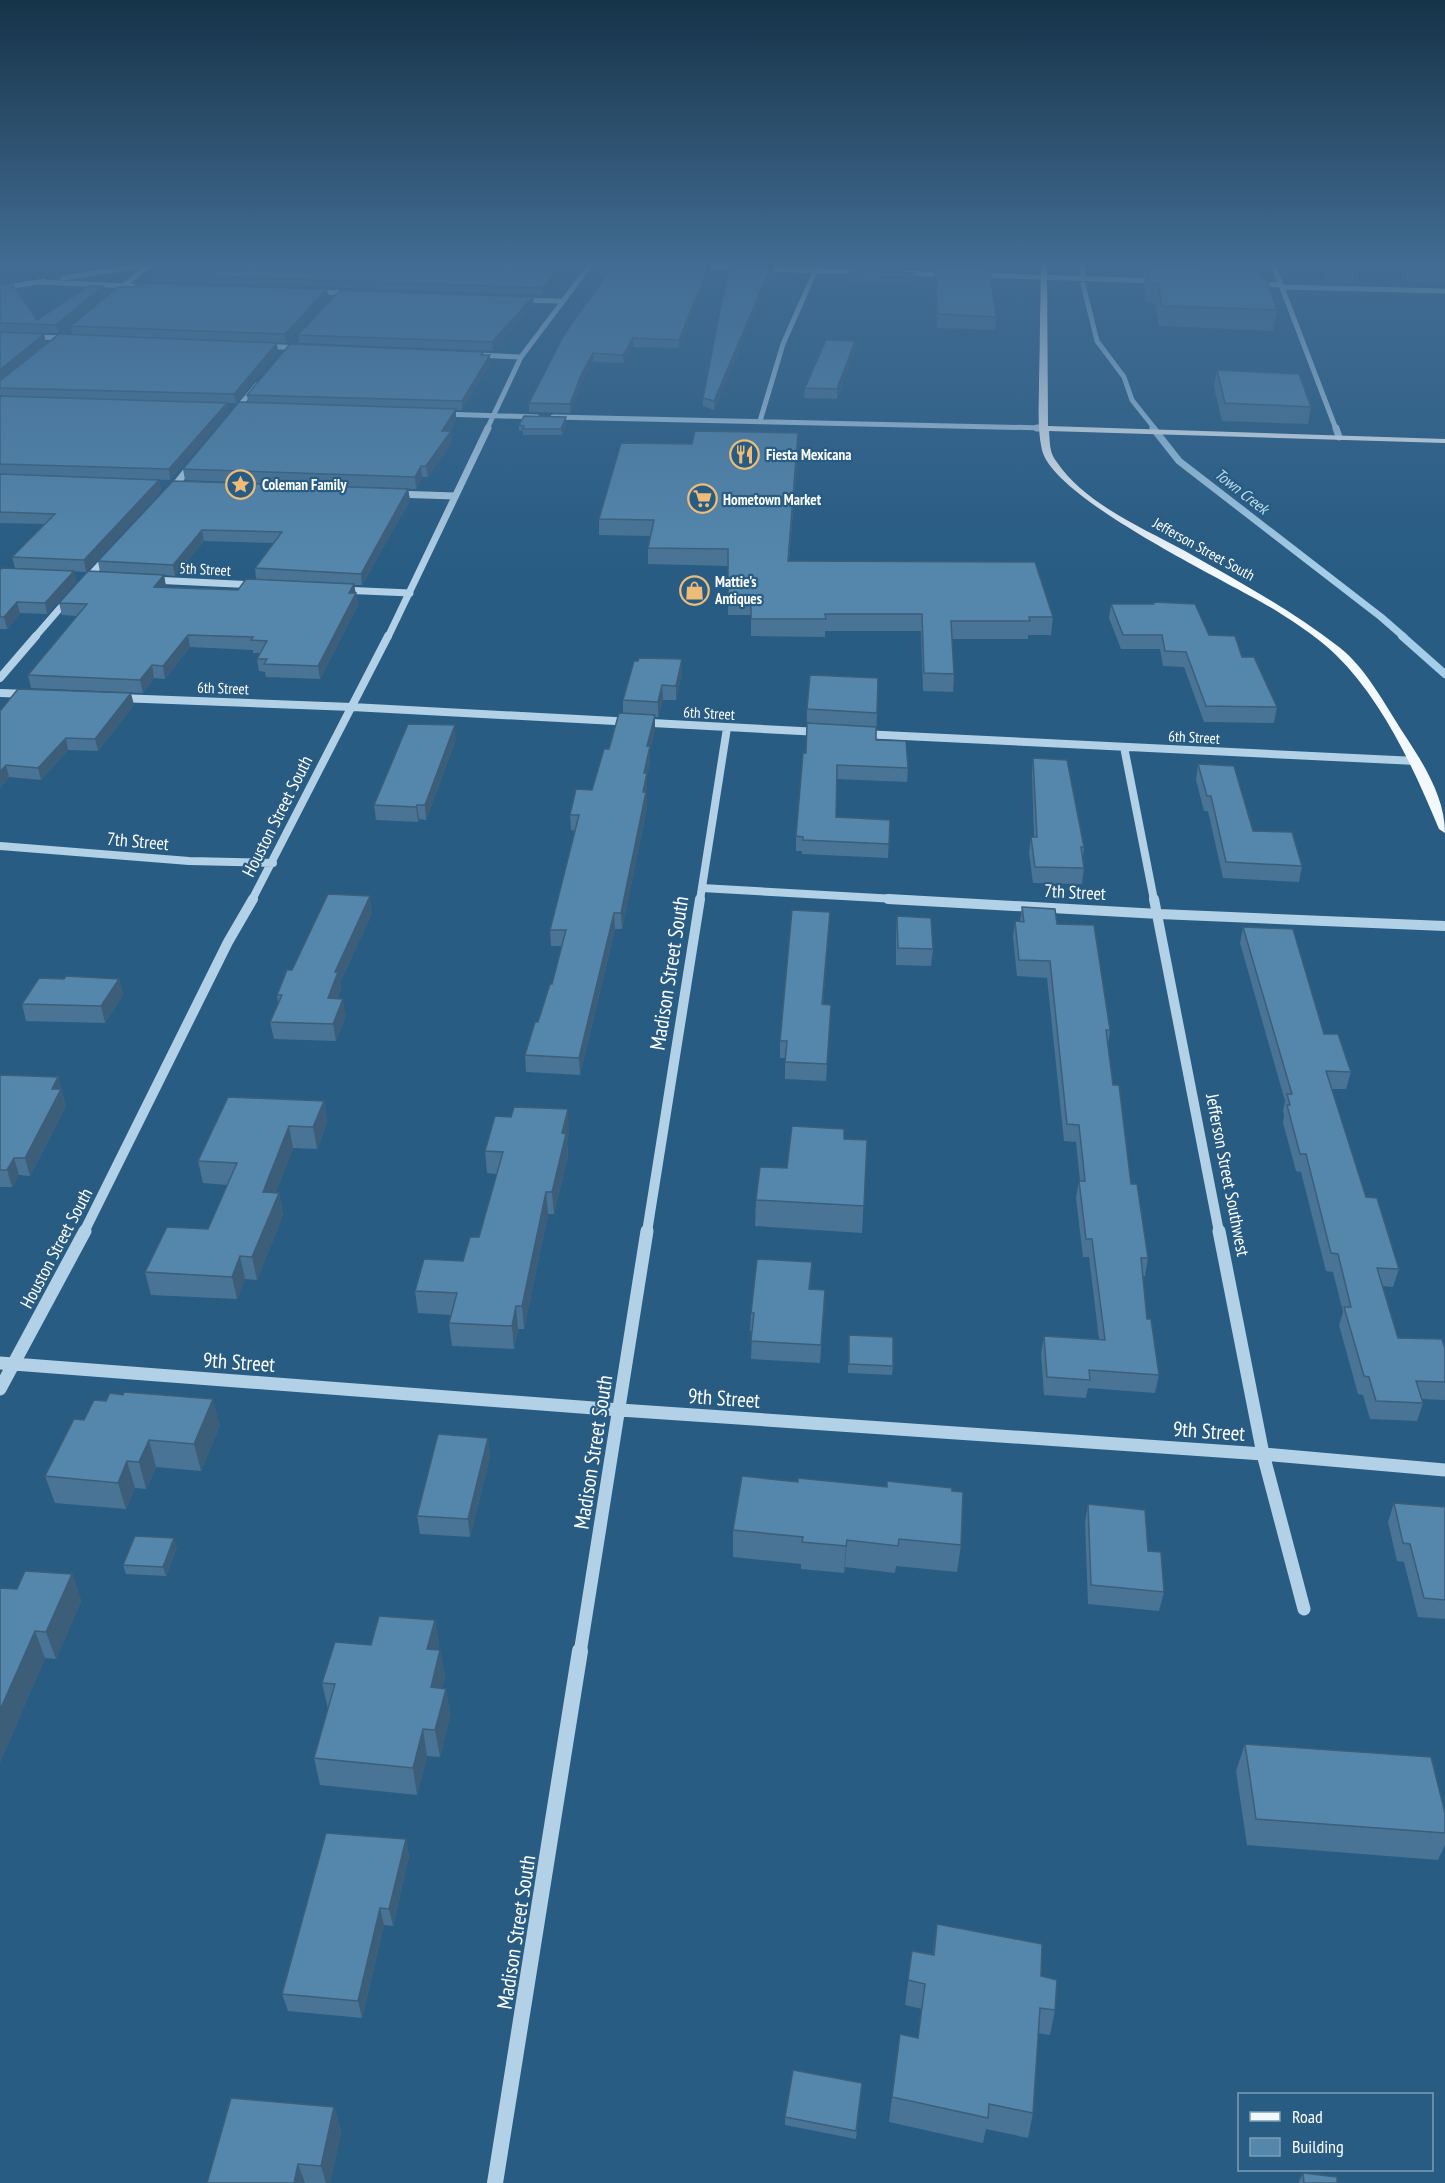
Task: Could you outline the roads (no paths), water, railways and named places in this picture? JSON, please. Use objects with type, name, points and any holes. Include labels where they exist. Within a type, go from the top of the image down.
[{"type":"main road","name":"Jefferson Street South","points":[[1043,366],[1046,450],[1063,476],[1093,501],[1204,568],[1276,606],[1338,651],[1361,676],[1416,761],[1445,830]]},
{"type":"main road","points":[[1045,428],[1445,441]]},
{"type":"street","name":"Houston Street South","points":[[0,1389],[6,1364],[83,1235],[228,942],[273,863],[410,593],[517,366]]},
{"type":"street","points":[[760,422],[777,366]]},
{"type":"street","points":[[1312,366],[1339,437]]},
{"type":"street","points":[[230,417],[260,382]]},
{"type":"street","points":[[226,408],[249,408]]},
{"type":"street","points":[[435,414],[1045,428]]},
{"type":"street","points":[[166,495],[195,460]]},
{"type":"street","points":[[163,486],[186,487]]},
{"type":"street","points":[[384,494],[454,496]]},
{"type":"street","points":[[81,585],[112,552]]},
{"type":"street","points":[[77,576],[100,577]]},
{"type":"street","name":"5th Street","points":[[148,580],[267,586]]},
{"type":"street","points":[[327,589],[410,593]]},
{"type":"street","points":[[0,678],[74,593]]},
{"type":"street","points":[[0,693],[35,694]]},
{"type":"street","name":"6th Street","points":[[105,697],[352,707],[832,733]]},
{"type":"street","name":"Madison Street South","points":[[495,2183],[727,728]]},
{"type":"street","name":"6th Street","points":[[856,734],[1416,761]]},
{"type":"street","name":"Jefferson Street Southwest","points":[[1124,747],[1159,914],[1263,1454],[1304,1609]]},
{"type":"street","name":"7th Street","points":[[0,846],[189,861],[273,863]]},
{"type":"street","name":"7th Street","points":[[702,888],[1159,914],[1445,926]]},
{"type":"street","name":"9th Street","points":[[6,1364],[620,1410],[1263,1454],[1445,1470]]},
{"type":"waterway","name":"Town Creek","points":[[1116,366],[1124,377],[1132,400],[1155,429]]},
{"type":"waterway","name":"Town Creek","points":[[1153,428],[1179,461],[1404,637]]},
{"type":"waterway","name":"Town Creek","points":[[1402,636],[1445,674]]},
{"type":"place","name":"Fiesta Mexicana","points":[[745,454]]},
{"type":"place","name":"Coleman Family","points":[[241,484]]},
{"type":"place","name":"Hometown Market","points":[[702,499]]},
{"type":"place","name":"Mattie's Antiques","points":[[694,590]]}]
